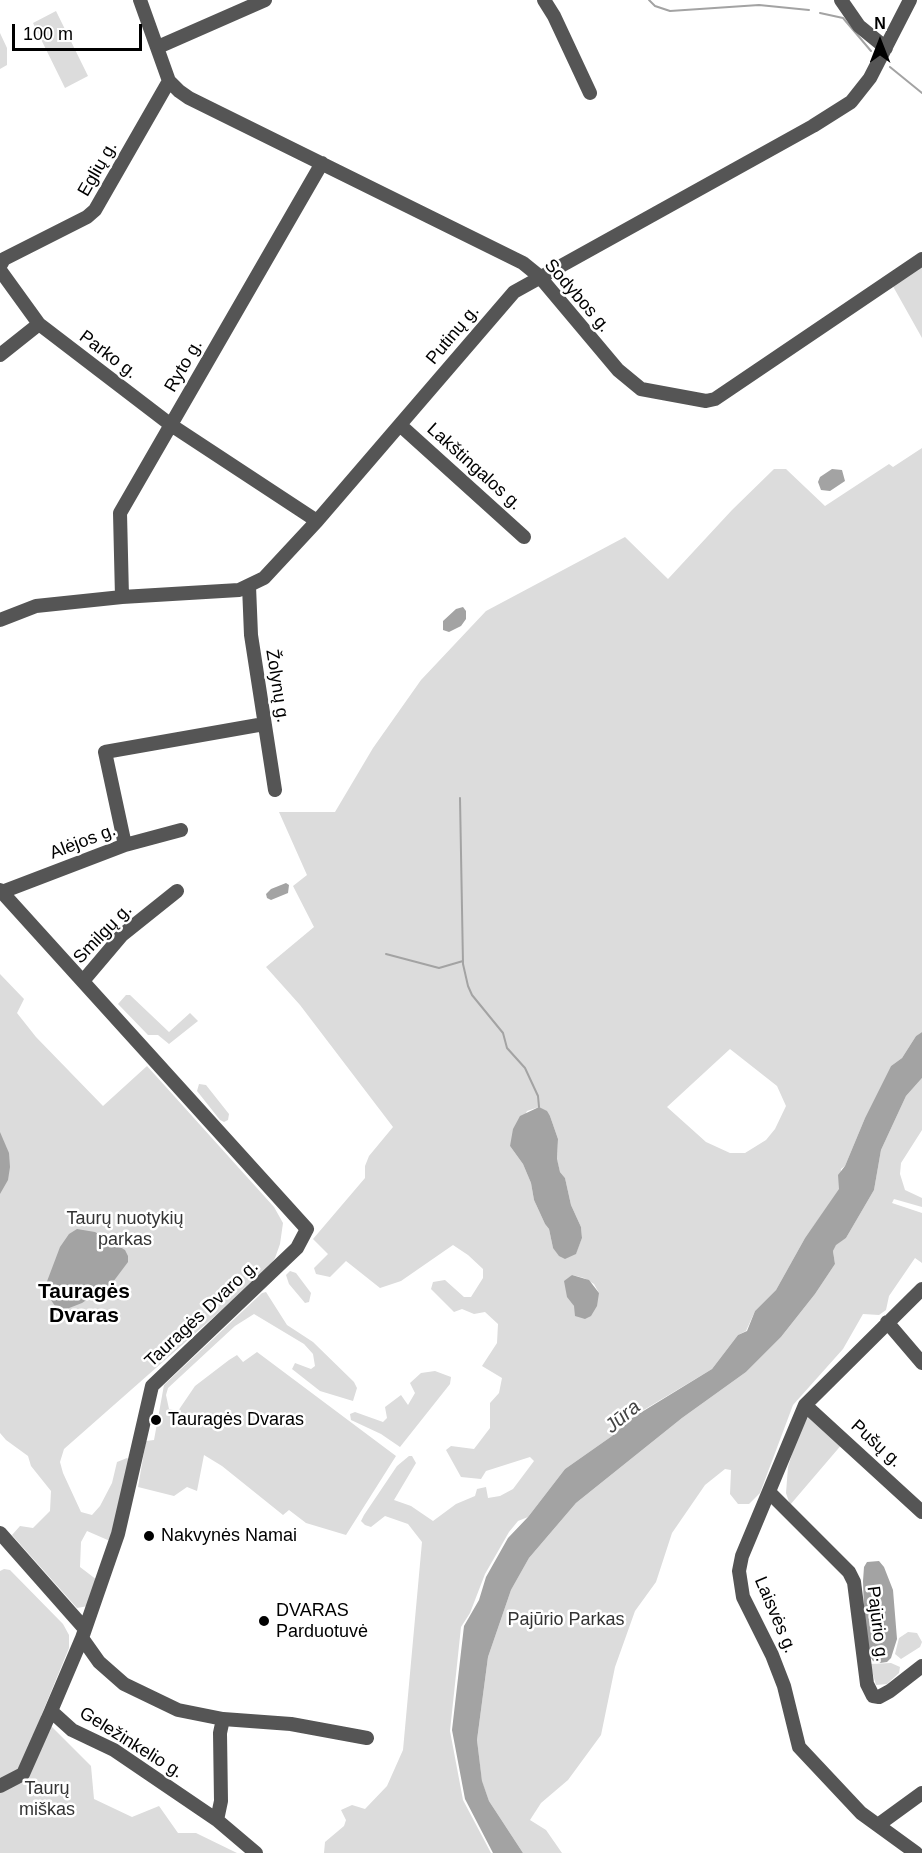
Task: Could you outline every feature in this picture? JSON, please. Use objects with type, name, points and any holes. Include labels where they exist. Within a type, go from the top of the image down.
[{"type":"street","points":[[140,0],[170,81]]},
{"type":"street","points":[[158,47],[265,0]]},
{"type":"street","points":[[544,0],[554,16],[590,93]]},
{"type":"street","points":[[841,0],[859,26],[886,48]]},
{"type":"street","name":"Putinų g.","points":[[0,620],[36,606],[122,597],[239,590],[249,586],[272,570],[317,521],[504,302],[521,287],[539,276],[838,112],[861,92],[910,0]]},
{"type":"street","name":"Sodybos g.","points":[[170,81],[189,98],[523,263],[539,276],[629,381],[641,389],[654,393],[706,401],[724,394],[922,260]]},
{"type":"street","name":"Eglių g.","points":[[39,324],[0,268],[4,259],[87,217],[95,210],[170,81]]},
{"type":"street","name":"Ryto g.","points":[[122,597],[120,513],[322,163]]},
{"type":"street","points":[[0,355],[39,324]]},
{"type":"street","name":"Parko g.","points":[[39,324],[171,425],[317,521]]},
{"type":"street","name":"Lakštingalos g.","points":[[400,425],[524,537]]},
{"type":"street","name":"Žolynų g.","points":[[249,586],[251,635],[275,790]]},
{"type":"street","points":[[125,845],[105,752],[264,724]]},
{"type":"street","name":"Alėjos g.","points":[[1,891],[125,845],[182,830]]},
{"type":"street","name":"Tauragės Dvaro g.","points":[[1,891],[307,1229],[297,1248],[152,1386],[118,1534],[84,1634]]},
{"type":"street","name":"Smilgų g.","points":[[83,981],[122,935],[177,891]]},
{"type":"street","name":"Laisvės g.","points":[[916,1853],[861,1813],[798,1747],[779,1673],[741,1588],[740,1564],[805,1405],[922,1288]]},
{"type":"street","points":[[887,1322],[922,1363]]},
{"type":"street","name":"Pušų g.","points":[[805,1405],[922,1512]]},
{"type":"street","name":"Pajūrio g.","points":[[770,1493],[849,1572],[854,1582],[867,1684],[873,1696],[879,1697],[890,1691],[922,1666]]},
{"type":"street","points":[[0,1533],[84,1634],[99,1662],[139,1693],[178,1710],[223,1719],[291,1724],[367,1738]]},
{"type":"street","name":"Geležinkelio g.","points":[[84,1634],[51,1711],[72,1730],[114,1750],[217,1820],[256,1853]]},
{"type":"street","points":[[0,1786],[23,1774],[51,1711]]},
{"type":"street","points":[[217,1820],[221,1801],[220,1733],[223,1719]]},
{"type":"street","points":[[878,1825],[922,1793]]},
{"type":"green space","points":[[56,11],[88,76],[65,88],[33,23]]},
{"type":"green space","points":[[0,33],[7,48],[7,65],[0,69]]},
{"type":"green space","points":[[922,260],[922,338],[890,281]]},
{"type":"green space","points":[[922,448],[922,1032],[916,1036],[902,1058],[891,1066],[865,1118],[845,1166],[841,1169],[840,1189],[805,1238],[776,1290],[755,1311],[746,1331],[738,1335],[712,1369],[632,1417],[612,1436],[565,1469],[528,1517],[518,1521],[509,1532],[485,1574],[470,1613],[461,1627],[450,1731],[463,1800],[491,1853],[324,1853],[325,1842],[344,1826],[346,1820],[341,1810],[352,1805],[365,1809],[387,1786],[403,1750],[422,1542],[408,1524],[385,1516],[371,1527],[361,1521],[364,1515],[397,1466],[409,1456],[412,1456],[416,1463],[394,1500],[411,1506],[433,1521],[456,1504],[475,1496],[477,1489],[486,1487],[488,1498],[500,1496],[513,1489],[534,1461],[530,1457],[486,1471],[481,1479],[461,1477],[446,1450],[451,1446],[474,1449],[490,1428],[490,1403],[499,1393],[502,1378],[482,1366],[497,1343],[498,1324],[485,1312],[474,1314],[462,1309],[454,1312],[431,1289],[433,1282],[445,1280],[464,1297],[471,1297],[483,1278],[483,1269],[468,1255],[453,1245],[401,1281],[380,1288],[346,1261],[330,1277],[316,1274],[314,1268],[328,1254],[313,1239],[365,1178],[365,1166],[369,1156],[393,1127],[300,1005],[266,967],[314,927],[293,886],[307,875],[279,812],[335,812],[373,748],[421,680],[486,611],[625,537],[668,579],[774,469],[786,469],[825,506],[889,464],[893,467]],"holes":[[[730,1049],[777,1086],[786,1106],[775,1129],[766,1140],[745,1153],[730,1153],[706,1142],[667,1107]],[[539,1107],[550,1116],[558,1139],[557,1160],[560,1172],[565,1178],[571,1205],[581,1227],[582,1238],[576,1253],[553,1248],[549,1229],[534,1200],[531,1183],[523,1164],[510,1146],[527,1111]],[[572,1275],[594,1284],[599,1293],[574,1306],[566,1290]]]},
{"type":"green space","name":"Taurų nuotykių parkas","points":[[0,974],[24,999],[17,1013],[36,1037],[103,1106],[147,1066],[274,1207],[283,1223],[280,1244],[275,1258],[266,1271],[64,1449],[60,1462],[63,1473],[81,1512],[92,1515],[100,1506],[112,1483],[117,1462],[127,1458],[131,1461],[110,1541],[87,1531],[81,1542],[80,1567],[97,1580],[88,1606],[77,1608],[12,1535],[20,1526],[33,1528],[50,1511],[51,1491],[31,1466],[28,1456],[0,1433]]},
{"type":"green space","points":[[126,995],[130,995],[169,1032],[190,1013],[198,1021],[169,1044],[158,1035],[148,1035],[118,1004]]},
{"type":"green space","name":"Pajūrio Parkas","points":[[922,1078],[922,1130],[901,1163],[900,1174],[905,1190],[922,1198],[922,1207],[894,1199],[892,1203],[922,1213],[922,1263],[915,1258],[889,1296],[886,1310],[879,1315],[863,1314],[843,1349],[793,1405],[760,1493],[749,1504],[738,1504],[730,1494],[731,1470],[725,1469],[705,1485],[672,1533],[656,1582],[635,1611],[615,1667],[601,1735],[568,1780],[541,1803],[530,1820],[546,1830],[562,1853],[523,1853],[489,1801],[482,1782],[477,1740],[488,1657],[511,1590],[529,1558],[576,1503],[682,1418],[746,1372],[781,1337],[835,1264],[833,1251],[836,1244],[846,1238],[874,1190],[881,1150],[906,1096]]},
{"type":"green space","points":[[199,1084],[206,1085],[229,1114],[228,1120],[224,1122],[220,1120],[197,1091]]},
{"type":"green space","points":[[290,1271],[296,1273],[311,1293],[309,1302],[305,1303],[289,1284],[286,1275]]},
{"type":"green space","points":[[266,1292],[287,1325],[313,1342],[354,1382],[357,1388],[353,1401],[320,1391],[292,1369],[295,1363],[311,1369],[315,1366],[313,1354],[304,1344],[254,1314],[235,1326],[168,1388],[166,1395],[169,1409],[178,1411],[195,1386],[229,1360],[237,1355],[243,1362],[257,1352],[396,1456],[346,1535],[306,1523],[289,1510],[283,1515],[222,1466],[204,1455],[197,1491],[187,1487],[174,1496],[138,1487],[146,1441],[154,1440],[164,1385],[262,1293]]},
{"type":"green space","points":[[435,1371],[451,1377],[450,1384],[400,1447],[381,1434],[351,1420],[350,1414],[355,1412],[383,1422],[387,1418],[385,1407],[401,1395],[408,1405],[415,1393],[410,1383],[421,1373]]},
{"type":"green space","points":[[809,1414],[843,1443],[790,1505],[786,1493],[788,1467],[803,1419]]},
{"type":"green space","name":"Taurų miškas","points":[[10,1570],[63,1624],[69,1635],[69,1648],[41,1716],[91,1766],[94,1799],[132,1817],[159,1806],[178,1833],[196,1833],[237,1853],[0,1853],[0,1571]]},
{"type":"green space","points":[[908,1632],[917,1633],[922,1642],[920,1647],[901,1659],[895,1654],[899,1638]]},
{"type":"green space","points":[[891,1663],[900,1667],[899,1673],[887,1684],[876,1685],[870,1664]]},
{"type":"shaded area","points":[[832,469],[842,470],[845,481],[830,491],[821,490],[818,482],[820,477]]},
{"type":"shaded area","points":[[463,607],[466,611],[466,619],[461,626],[449,632],[443,630],[443,621],[456,609]]},
{"type":"shaded area","points":[[286,883],[289,885],[288,893],[271,900],[267,898],[266,894],[271,889]]},
{"type":"shaded area","points":[[922,1032],[922,1078],[906,1096],[881,1150],[874,1190],[846,1238],[836,1245],[833,1251],[835,1264],[815,1294],[781,1337],[746,1372],[682,1418],[576,1503],[529,1558],[511,1590],[488,1657],[477,1740],[482,1781],[489,1801],[523,1853],[493,1853],[465,1799],[452,1730],[464,1626],[479,1600],[486,1577],[508,1538],[528,1517],[565,1469],[612,1436],[632,1418],[712,1369],[738,1335],[747,1331],[755,1311],[776,1290],[805,1238],[839,1189],[838,1175],[845,1166],[865,1118],[891,1066],[902,1058],[916,1036]]},
{"type":"shaded area","points":[[539,1107],[547,1111],[550,1116],[558,1139],[557,1159],[560,1172],[565,1178],[571,1205],[581,1227],[582,1238],[576,1254],[565,1259],[559,1256],[553,1248],[549,1229],[534,1200],[531,1183],[523,1164],[510,1146],[513,1129],[520,1116]]},
{"type":"shaded area","points":[[0,1132],[9,1153],[10,1167],[8,1180],[0,1194]]},
{"type":"shaded area","points":[[77,1229],[95,1232],[125,1250],[128,1262],[113,1282],[82,1303],[59,1312],[49,1297],[46,1284],[60,1247],[69,1234]]},
{"type":"shaded area","points":[[572,1275],[589,1280],[599,1293],[597,1306],[591,1316],[585,1319],[575,1316],[574,1306],[567,1297],[564,1281]]},
{"type":"shaded area","points":[[879,1561],[884,1567],[893,1590],[897,1639],[891,1658],[887,1662],[880,1663],[873,1661],[865,1643],[863,1581],[864,1567],[867,1562]]},
{"type":"waterway","points":[[649,0],[655,6],[670,11],[759,5],[809,10]]},
{"type":"waterway","points":[[820,13],[843,18],[871,51]]},
{"type":"waterway","points":[[890,67],[922,93]]},
{"type":"waterway","points":[[460,798],[463,964],[468,986],[472,995],[503,1033],[507,1048],[525,1068],[538,1096],[539,1107]]},
{"type":"waterway","points":[[386,954],[439,968],[463,961]]},
{"type":"place","name":"Tauragės Dvaras","points":[[156,1420]]},
{"type":"place","name":"Nakvynės Namai","points":[[149,1536]]},
{"type":"place","name":"DVARAS Parduotuvė","points":[[264,1621]]},
{"type":"district","name":"Tauragės Dvaras","points":[[84,1304]]},
{"type":"water label","name":"Jūra","points":[[623,1417]]}]
